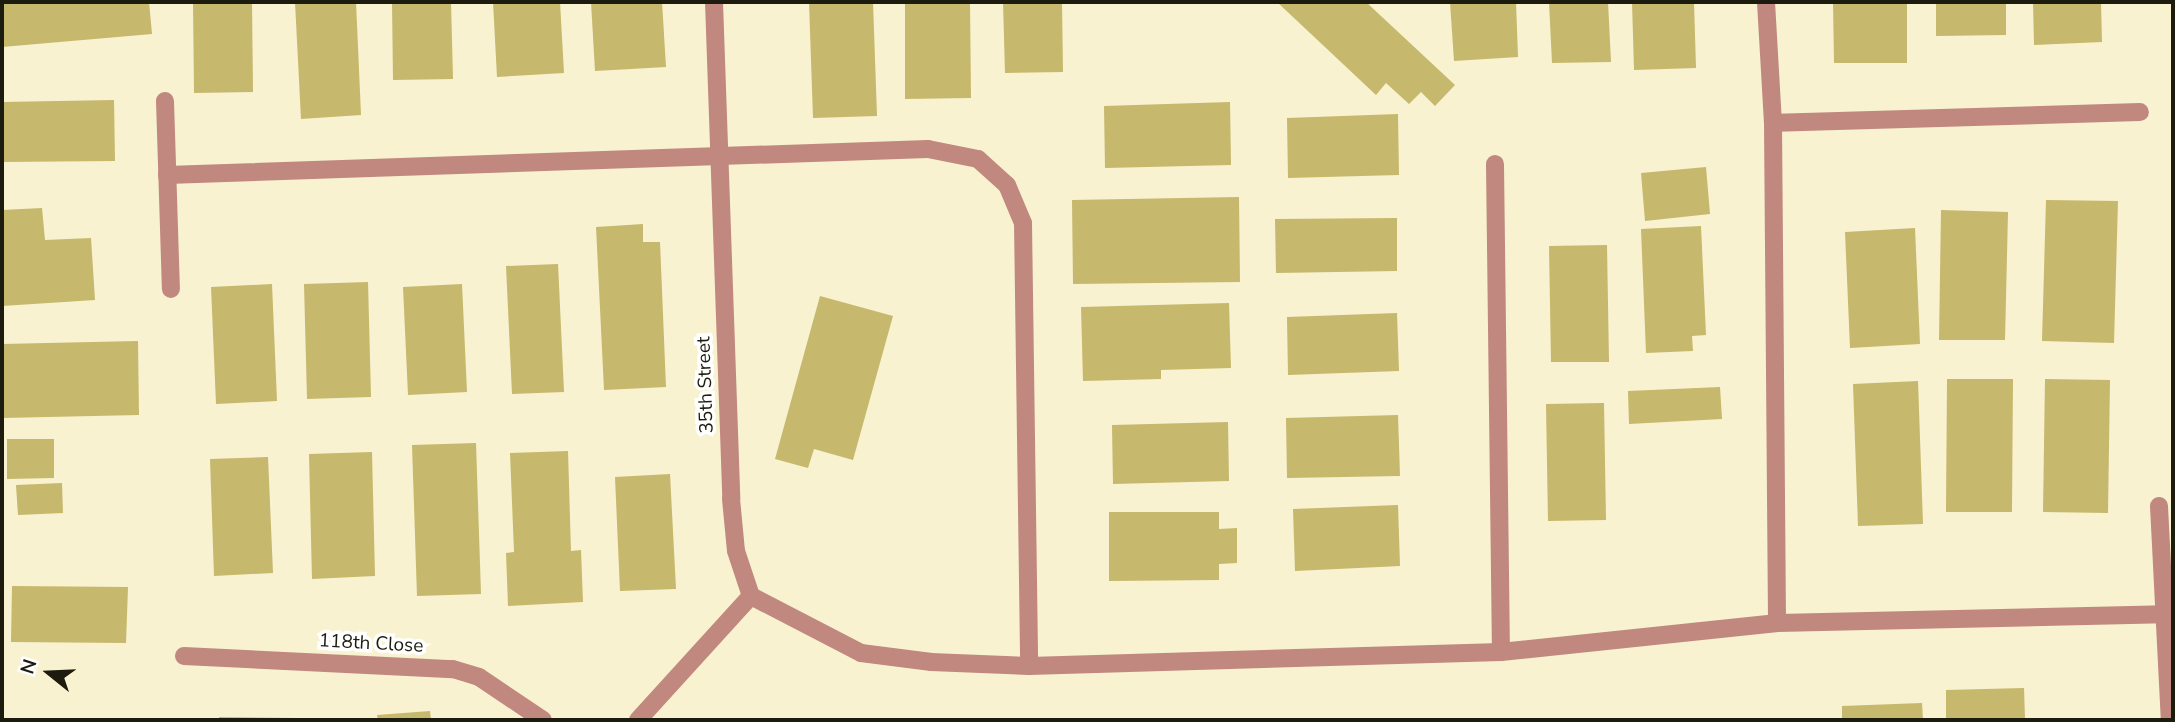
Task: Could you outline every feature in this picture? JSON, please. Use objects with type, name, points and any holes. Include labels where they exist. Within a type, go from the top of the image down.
[{"type":"street","name":"35th Street","points":[[714,2],[731,499],[736,551],[751,596]]},
{"type":"street","points":[[1766,2],[1773,123],[1777,623]]},
{"type":"street","points":[[165,101],[171,289]]},
{"type":"street","points":[[1773,123],[2140,112]]},
{"type":"street","points":[[167,175],[928,149],[978,159],[1007,185],[1023,223],[1029,666]]},
{"type":"street","points":[[1495,164],[1502,652]]},
{"type":"street","points":[[2159,506],[2170,720]]},
{"type":"street","points":[[638,720],[751,596],[861,653],[930,662],[1029,666],[1502,652],[1777,623],[2164,614]]},
{"type":"street","name":"118th Close","points":[[184,656],[453,669],[479,677],[543,720]]},
{"type":"building","points":[[2,2],[149,2],[152,34],[2,47]]},
{"type":"building","points":[[193,2],[252,2],[253,92],[194,93]]},
{"type":"building","points":[[295,2],[356,2],[361,115],[301,119]]},
{"type":"building","points":[[392,2],[451,2],[453,79],[393,80]]},
{"type":"building","points":[[493,2],[560,2],[564,73],[497,77]]},
{"type":"building","points":[[591,2],[662,2],[666,67],[595,71]]},
{"type":"building","points":[[809,2],[873,2],[877,116],[813,118]]},
{"type":"building","points":[[905,2],[970,2],[971,98],[905,99]]},
{"type":"building","points":[[1003,2],[1062,2],[1063,72],[1005,73]]},
{"type":"building","points":[[1277,2],[1366,2],[1455,85],[1435,106],[1421,92],[1409,104],[1386,83],[1376,95]]},
{"type":"building","points":[[1450,2],[1516,2],[1518,57],[1454,61]]},
{"type":"building","points":[[1549,2],[1608,2],[1611,62],[1552,63]]},
{"type":"building","points":[[1632,2],[1694,2],[1696,68],[1634,70]]},
{"type":"building","points":[[1833,2],[1907,2],[1907,63],[1834,63]]},
{"type":"building","points":[[1936,2],[2006,2],[2006,35],[1936,36]]},
{"type":"building","points":[[2033,2],[2101,2],[2102,42],[2034,45]]},
{"type":"building","points":[[114,100],[115,161],[2,162],[2,102]]},
{"type":"building","points":[[1230,102],[1231,165],[1105,168],[1104,106]]},
{"type":"building","points":[[1398,114],[1399,175],[1288,178],[1287,118]]},
{"type":"building","points":[[1706,167],[1710,214],[1645,221],[1641,173]]},
{"type":"building","points":[[1239,197],[1240,282],[1073,284],[1072,200]]},
{"type":"building","points":[[2046,200],[2118,201],[2114,343],[2042,341]]},
{"type":"building","points":[[42,208],[45,240],[91,238],[95,300],[2,306],[2,210]]},
{"type":"building","points":[[1941,210],[2008,212],[2005,340],[1939,340]]},
{"type":"building","points":[[1397,218],[1397,271],[1276,273],[1275,219]]},
{"type":"building","points":[[643,224],[643,242],[660,242],[666,387],[604,390],[596,227]]},
{"type":"building","points":[[1701,226],[1706,335],[1692,336],[1693,351],[1646,353],[1641,229]]},
{"type":"building","points":[[1915,228],[1920,344],[1850,348],[1845,232]]},
{"type":"building","points":[[1607,245],[1609,362],[1551,362],[1549,246]]},
{"type":"building","points":[[558,264],[564,392],[512,394],[506,266]]},
{"type":"building","points":[[368,282],[371,397],[307,399],[304,284]]},
{"type":"building","points":[[272,284],[277,401],[216,404],[211,287]]},
{"type":"building","points":[[462,284],[467,392],[408,395],[403,287]]},
{"type":"building","points":[[820,296],[893,316],[853,460],[814,449],[808,468],[775,459]]},
{"type":"building","points":[[1229,303],[1231,368],[1161,370],[1161,379],[1083,381],[1081,307]]},
{"type":"building","points":[[1397,313],[1399,371],[1288,375],[1287,317]]},
{"type":"building","points":[[138,341],[139,415],[2,418],[2,344]]},
{"type":"building","points":[[1947,379],[2013,379],[2012,512],[1946,512]]},
{"type":"building","points":[[2045,379],[2110,380],[2108,513],[2043,512]]},
{"type":"building","points":[[1918,381],[1923,524],[1858,526],[1853,384]]},
{"type":"building","points":[[1720,387],[1722,419],[1629,424],[1628,391]]},
{"type":"building","points":[[1604,403],[1606,520],[1548,521],[1546,404]]},
{"type":"building","points":[[1398,415],[1400,476],[1287,478],[1286,418]]},
{"type":"building","points":[[1228,422],[1229,481],[1113,484],[1112,425]]},
{"type":"building","points":[[7,439],[54,439],[54,478],[7,479]]},
{"type":"building","points":[[476,443],[481,594],[417,596],[412,445]]},
{"type":"building","points":[[568,451],[571,551],[581,550],[583,602],[508,606],[506,553],[514,552],[510,453]]},
{"type":"building","points":[[372,452],[375,576],[312,579],[309,454]]},
{"type":"building","points":[[268,457],[273,573],[214,576],[210,459]]},
{"type":"building","points":[[670,474],[676,589],[620,591],[615,477]]},
{"type":"building","points":[[62,483],[63,513],[18,515],[16,485]]},
{"type":"building","points":[[1398,505],[1400,566],[1295,571],[1293,509]]},
{"type":"building","points":[[1109,512],[1219,512],[1219,529],[1237,528],[1237,563],[1219,564],[1219,580],[1109,581]]},
{"type":"building","points":[[12,586],[128,587],[126,643],[11,642]]},
{"type":"building","points":[[2024,688],[2025,720],[1946,720],[1946,690]]},
{"type":"building","points":[[1922,703],[1923,720],[1842,720],[1842,706]]},
{"type":"building","points":[[430,711],[431,720],[378,720],[377,715]]},
{"type":"building","points":[[219,717],[296,718],[296,720],[219,720]]}]
